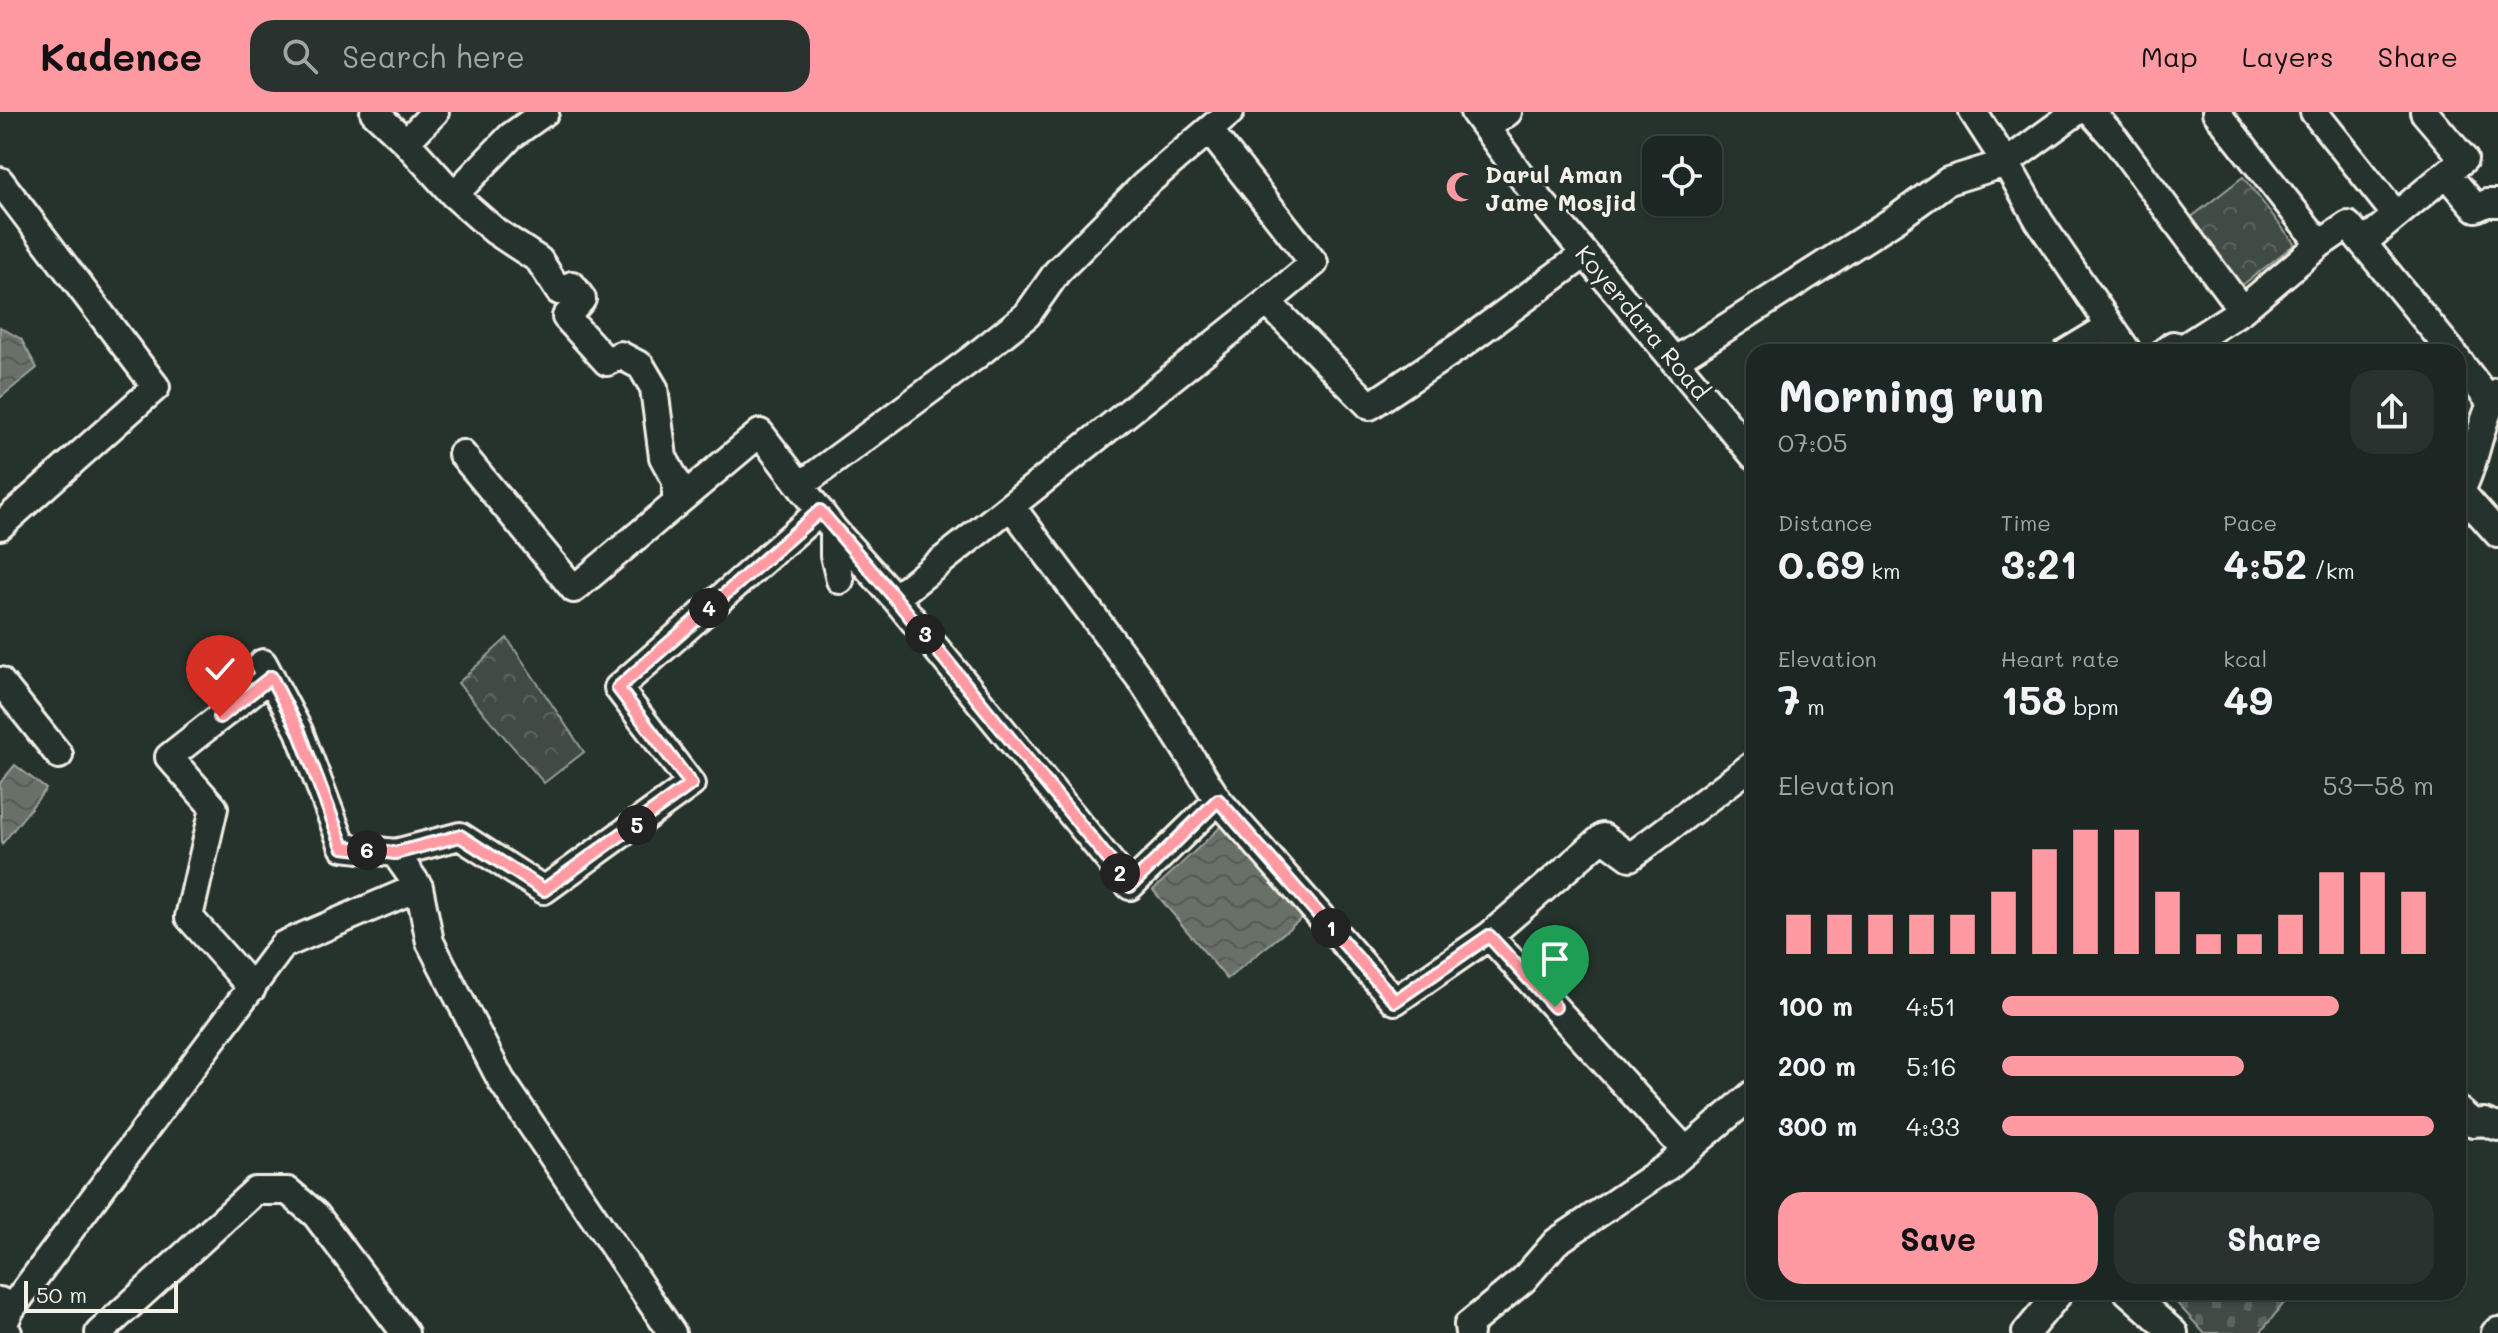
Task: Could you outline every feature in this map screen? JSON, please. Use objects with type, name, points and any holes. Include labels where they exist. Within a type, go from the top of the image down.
[{"type":"street","points":[[374,112],[454,195],[495,231],[539,260],[559,291],[572,285],[582,299],[566,317],[607,362],[620,355],[641,366],[654,388],[663,457],[676,481],[676,502]]},
{"type":"street","points":[[406,142],[435,112]]},
{"type":"street","points":[[454,195],[511,136],[545,112]]},
{"type":"street","points":[[801,485],[1027,315],[1057,272],[1143,186],[1230,112]]},
{"type":"street","points":[[1480,120],[1508,112]]},
{"type":"street","points":[[1973,112],[2039,221],[2122,344]]},
{"type":"street","points":[[1674,361],[1897,218],[1948,181],[2006,163],[2076,112]]},
{"type":"street","points":[[2091,112],[2116,140],[2242,310]]},
{"type":"street","points":[[2314,112],[2396,215]]},
{"type":"street","points":[[2364,242],[2464,159],[2424,112]]},
{"type":"street","points":[[2229,116],[2320,244]]},
{"type":"street","name":"Koyerdara Road","points":[[1480,120],[1530,188],[1746,446]]},
{"type":"street","points":[[895,598],[1314,263],[1209,130]]},
{"type":"street","points":[[2447,174],[2476,208],[2487,203],[2498,203]]},
{"type":"street","points":[[0,181],[156,387],[0,526]]},
{"type":"street","points":[[2189,344],[2242,310],[2320,244],[2348,225],[2446,344]]},
{"type":"street","points":[[1267,302],[1370,406],[1460,346],[1585,254]]},
{"type":"street","points":[[2080,344],[2110,326]]},
{"type":"street","points":[[2466,368],[2494,397],[2466,475]]},
{"type":"street","points":[[462,454],[574,589],[760,433],[827,521],[895,598],[1130,886],[1218,800]]},
{"type":"street","points":[[2466,501],[2498,534]]},
{"type":"street","points":[[1011,506],[1144,684],[1218,800],[1395,1001],[1489,936],[1603,837],[1630,857],[1746,770]]},
{"type":"street","points":[[827,521],[840,580]]},
{"type":"street","points":[[252,988],[189,917],[214,808],[169,757],[267,670],[299,731],[343,847],[395,853],[460,836],[544,890],[691,784],[618,688],[827,521]]},
{"type":"street","points":[[0,681],[59,755]]},
{"type":"street","points":[[395,853],[419,887],[430,942],[501,1080],[672,1333]]},
{"type":"street","points":[[4,1320],[283,945],[419,887]]},
{"type":"street","points":[[1489,936],[1686,1151]]},
{"type":"street","points":[[1469,1333],[1468,1325],[1523,1280],[1556,1242],[1686,1151],[1746,1100]]},
{"type":"street","points":[[2466,1117],[2473,1123],[2484,1122],[2498,1127]]},
{"type":"street","points":[[99,1333],[255,1191],[288,1191],[316,1215],[405,1333]]},
{"type":"street","points":[[2026,1333],[2053,1300]]},
{"type":"street","points":[[2137,1300],[2174,1333]]},
{"type":"green space","points":[[2243,177],[2295,244],[2236,290],[2185,222]]},
{"type":"green space","points":[[507,638],[584,752],[544,783],[458,683]]},
{"type":"green space","points":[[2174,1300],[2287,1300],[2260,1333],[2204,1333]]},
{"type":"water","points":[[0,327],[21,339],[37,368],[0,398]]},
{"type":"water","points":[[15,765],[46,789],[2,844],[0,783]]},
{"type":"water","points":[[1226,822],[1302,918],[1227,979],[1153,890]]},
{"type":"place","name":"Darul Aman Jame Mosjid","points":[[1461,187]]},
{"type":"route","points":[[220,717],[271,677],[299,731],[343,847],[395,853],[460,836],[544,890],[691,784],[618,688],[820,511],[1130,886],[1218,800],[1395,1001],[1489,936],[1555,1007]]}]
